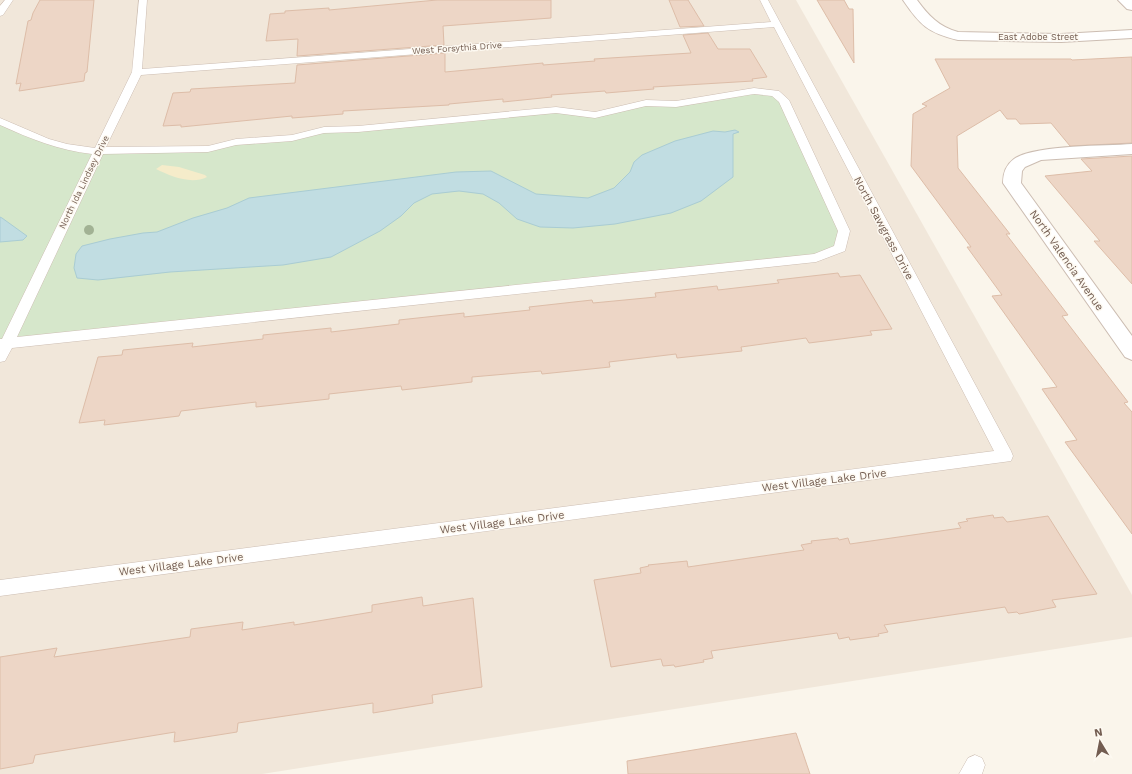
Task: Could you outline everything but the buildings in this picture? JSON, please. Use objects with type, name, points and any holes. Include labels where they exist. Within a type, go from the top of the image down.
[{"type":"street","name":"East Adobe Street","points":[[910,0],[928,24],[944,33],[958,36],[1061,38],[1132,34]]},
{"type":"street","points":[[1125,0],[1132,6]]},
{"type":"street","name":"North Valencia Avenue","points":[[1132,149],[1039,156],[1025,160],[1015,166],[1011,174],[1012,183],[1132,352]]},
{"type":"lane","points":[[0,13],[9,0]]},
{"type":"lane","name":"North Ida Lindsey Drive","points":[[0,357],[3,343],[137,72],[143,0]]},
{"type":"lane","name":"North Sawgrass Drive","points":[[764,0],[1005,456]]},
{"type":"lane","name":"West Forsythia Drive","points":[[137,72],[777,24]]},
{"type":"lane","points":[[0,121],[44,141],[66,147],[99,150],[208,149],[236,142],[292,138],[324,130],[358,129],[556,110],[595,115],[646,103],[676,104],[754,91],[776,93],[784,100],[844,230],[840,248],[816,258],[3,343]]},
{"type":"lane","name":"West Village Lake Drive","points":[[0,588],[1005,456]]},
{"type":"shaded area","points":[[0,0],[796,0],[1132,595],[1132,637],[262,774],[0,774]]},
{"type":"green space","points":[[754,91],[775,93],[844,231],[840,248],[816,258],[0,340],[0,121],[45,141],[91,151],[208,149],[236,142],[292,138],[324,130],[556,110],[595,115],[646,103],[676,104]]},
{"type":"sand","points":[[162,165],[179,167],[205,175],[207,177],[194,180],[181,179],[156,169]]},
{"type":"water","points":[[735,130],[739,132],[733,134],[733,177],[701,201],[671,213],[615,224],[573,228],[540,227],[517,219],[499,203],[483,194],[459,191],[432,194],[414,203],[401,216],[380,231],[331,257],[283,265],[170,272],[98,280],[77,278],[74,268],[76,254],[82,246],[110,239],[157,232],[193,218],[227,208],[249,198],[456,172],[491,171],[536,194],[588,198],[614,188],[630,172],[634,162],[642,155],[675,141],[713,131],[725,132]]},
{"type":"water","points":[[0,217],[27,236],[23,240],[0,242]]}]
